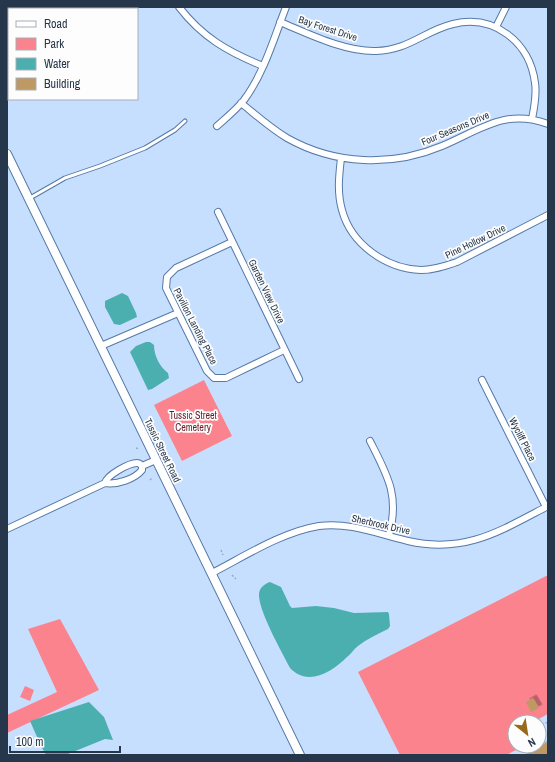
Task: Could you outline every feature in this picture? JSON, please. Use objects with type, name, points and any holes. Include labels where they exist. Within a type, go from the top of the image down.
[{"type":"main road","name":"Tussic Street Road","points":[[7,154],[300,755]]},
{"type":"street","points":[[179,7],[188,20],[207,37],[263,66]]},
{"type":"street","points":[[217,126],[241,102],[263,66],[286,7]]},
{"type":"street","points":[[496,27],[506,7]]},
{"type":"street","name":"Bay Forest Drive","points":[[280,22],[340,45],[370,51],[390,50],[401,47],[453,24],[473,22],[496,27],[515,40],[528,57],[531,64],[536,85],[532,119]]},
{"type":"street","name":"Four Seasons Drive","points":[[241,102],[270,127],[299,144],[319,152],[350,160],[384,160],[407,157],[442,146],[493,122],[503,120],[532,119],[548,124]]},
{"type":"street","name":"Pine Hollow Drive","points":[[341,158],[338,186],[339,196],[342,210],[351,231],[368,250],[387,262],[400,266],[422,270],[457,262],[548,215]]},
{"type":"street","name":"Garden View Drive","points":[[218,212],[299,379]]},
{"type":"street","name":"Pavilion Landing Place","points":[[232,242],[176,268],[167,277],[166,288],[178,313],[207,370],[214,378],[226,378],[284,350]]},
{"type":"street","points":[[101,346],[178,313]]},
{"type":"street","name":"Wycliff Place","points":[[482,380],[547,506]]},
{"type":"street","points":[[370,441],[387,476],[391,488],[394,512],[389,535]]},
{"type":"street","points":[[105,483],[109,476],[133,464],[139,464],[142,466],[156,460]]},
{"type":"street","points":[[7,529],[105,483],[116,483],[139,474],[142,470],[142,466]]},
{"type":"street","name":"Sherbrook Drive","points":[[212,573],[282,537],[305,529],[333,525],[348,526],[421,544],[434,545],[465,543],[492,534],[547,506]]},
{"type":"lane","points":[[29,199],[70,176],[145,148],[175,130],[185,121]]},
{"type":"path","points":[[222,550],[222,555]]},
{"type":"path","points":[[232,575],[236,579]]},
{"type":"green space","name":"Tussic Street Cemetery","points":[[204,380],[232,436],[182,461],[154,405]]},
{"type":"green space","points":[[548,575],[548,714],[507,714],[508,754],[400,755],[358,672]]},
{"type":"green space","points":[[60,619],[99,690],[7,733],[7,715],[57,692],[28,629]]},
{"type":"green space","points":[[25,686],[34,690],[30,701],[20,697]]},
{"type":"water","points":[[95,7],[96,8],[51,8]]},
{"type":"water","points":[[122,293],[128,296],[137,317],[120,325],[114,324],[105,307],[105,301]]},
{"type":"water","points":[[150,342],[154,345],[158,361],[162,368],[168,373],[169,378],[148,390],[130,352],[136,346]]},
{"type":"water","points":[[270,582],[281,587],[292,608],[316,606],[334,608],[354,613],[388,612],[390,626],[388,629],[358,646],[341,663],[327,672],[312,677],[297,674],[290,668],[272,632],[260,602],[260,590]]},
{"type":"water","points":[[89,702],[104,717],[113,740],[105,739],[68,754],[46,755],[30,721]]},
{"type":"building","points":[[533,698],[539,708],[531,712],[526,702]]},
{"type":"building","points":[[547,743],[548,755],[524,755],[547,754]]}]
